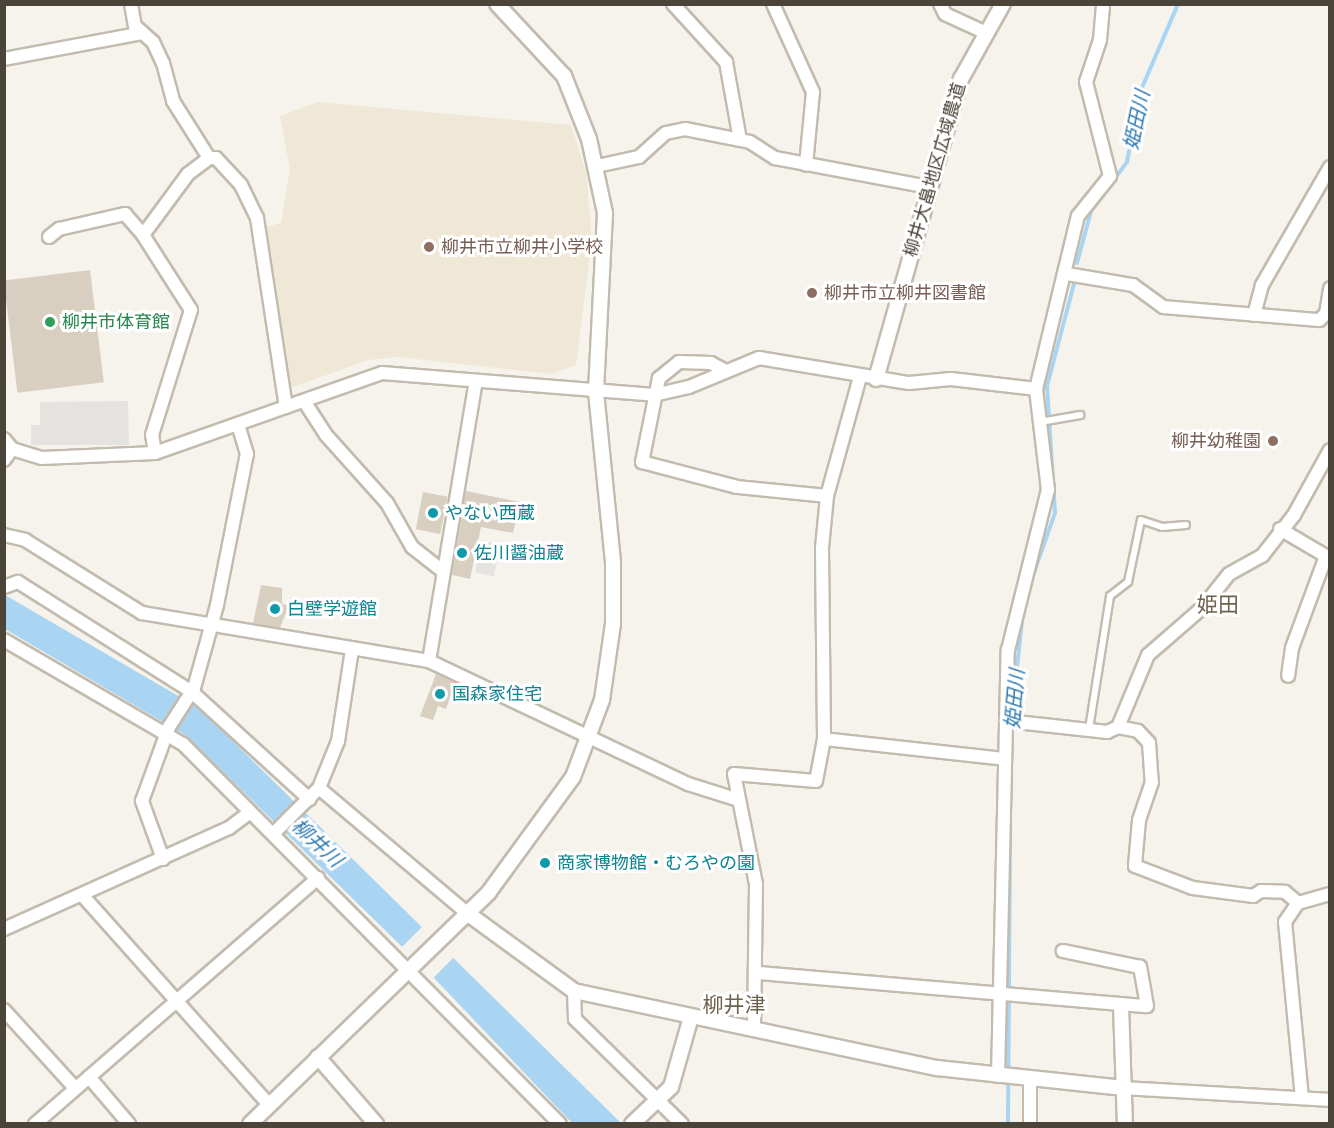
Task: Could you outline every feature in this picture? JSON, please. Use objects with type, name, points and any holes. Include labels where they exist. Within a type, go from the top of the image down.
[{"type":"street","points":[[131,4],[142,33],[164,63],[173,101],[209,158]]},
{"type":"street","points":[[250,1124],[467,913],[546,819],[593,735],[608,667],[613,583],[596,391],[607,256],[597,166],[564,76],[497,4]]},
{"type":"street","points":[[673,4],[726,62],[740,140]]},
{"type":"street","points":[[773,4],[813,92],[806,165]]},
{"type":"street","points":[[940,4],[945,14],[984,32]]},
{"type":"street","name":"柳井大畠地区広域農道","points":[[876,379],[961,79],[984,32],[1003,4]]},
{"type":"street","points":[[1004,1077],[1002,996],[1005,759],[1013,616],[1048,490],[1036,389],[1066,274],[1078,216],[1110,176],[1086,82],[1100,40],[1103,4]]},
{"type":"street","points":[[4,59],[142,33]]},
{"type":"street","points":[[597,166],[639,157],[677,129],[740,140],[775,159],[929,187]]},
{"type":"street","points":[[142,235],[188,174],[209,158],[216,158],[242,185],[258,218],[286,407]]},
{"type":"street","points":[[1254,315],[1262,285],[1329,167]]},
{"type":"street","points":[[50,237],[59,229],[125,214],[142,235],[191,310],[152,435],[155,453]]},
{"type":"street","points":[[1066,274],[1133,285],[1163,307],[1319,320],[1326,314],[1329,288]]},
{"type":"street","points":[[7,449],[42,458],[155,453],[382,373],[654,395],[689,387],[724,370],[759,358],[860,377],[909,383],[951,379],[1036,389]]},
{"type":"street","points":[[724,370],[711,363],[680,362],[660,378],[640,456],[648,466],[737,487],[827,496]]},
{"type":"street","points":[[754,1028],[759,973],[754,865],[736,799],[734,774],[816,781],[824,738],[822,548],[827,496],[860,377]]},
{"type":"street","points":[[429,661],[440,569],[476,381]]},
{"type":"street","points":[[304,401],[326,435],[387,503],[412,547],[440,569]]},
{"type":"street","points":[[163,859],[142,801],[168,730],[191,694],[210,627],[247,454],[238,425]]},
{"type":"street","points":[[1118,727],[1148,654],[1202,608],[1229,574],[1262,556],[1280,529],[1294,515],[1329,450]]},
{"type":"street","points":[[1280,529],[1326,556],[1292,648],[1288,676]]},
{"type":"street","points":[[4,535],[25,540],[142,613],[210,627],[429,661],[593,735],[688,784],[736,799]]},
{"type":"street","points":[[4,587],[18,582],[191,694],[305,803]]},
{"type":"street","points":[[4,640],[168,730],[411,966],[560,1124]]},
{"type":"street","points":[[275,833],[319,788],[338,741],[352,649]]},
{"type":"street","points":[[1007,721],[1089,729],[1118,727],[1138,731],[1149,743],[1152,782],[1139,820],[1135,866],[1193,888],[1253,896],[1261,891],[1285,892],[1298,903]]},
{"type":"street","points":[[824,738],[1005,759]]},
{"type":"street","points":[[319,788],[467,913],[574,991],[691,1017],[1004,1077],[1124,1088],[1329,1100]]},
{"type":"street","points":[[4,929],[83,896],[229,828],[250,812]]},
{"type":"street","points":[[35,1124],[177,1003],[318,878]]},
{"type":"street","points":[[1302,1098],[1285,940],[1286,917],[1298,903],[1329,894]]},
{"type":"street","points":[[83,896],[269,1105]]},
{"type":"street","points":[[759,973],[1002,996],[1147,1006],[1140,967],[1063,951]]},
{"type":"street","points":[[574,991],[575,1019],[682,1124]]},
{"type":"street","points":[[1121,1005],[1125,1124]]},
{"type":"street","points":[[5,1011],[75,1088]]},
{"type":"street","points":[[636,1119],[659,1101],[679,1069],[691,1017]]},
{"type":"street","points":[[318,1057],[376,1124]]},
{"type":"street","points":[[89,1077],[129,1124]]},
{"type":"street","points":[[1030,1079],[1030,1124]]},
{"type":"lane","points":[[1040,422],[1080,415]]},
{"type":"lane","points":[[1089,729],[1110,596],[1128,582],[1141,520],[1162,527],[1186,525]]},
{"type":"shaded area","name":"柳井市立柳井小学校","points":[[318,102],[571,125],[586,173],[592,239],[576,365],[552,374],[397,357],[368,360],[288,389],[266,227],[281,223],[290,169],[280,116]]},
{"type":"shaded area","points":[[128,401],[129,445],[31,445],[31,425],[40,425],[40,402]]},
{"type":"shaded area","points":[[482,540],[501,544],[494,576],[475,572]]},
{"type":"water","name":"柳井川","points":[[5,595],[199,708],[621,1123],[572,1123],[435,979],[185,735],[5,629]]},
{"type":"pier","points":[[424,925],[455,956],[432,979],[401,948]]},
{"type":"building","name":"柳井市体育館","points":[[90,270],[104,382],[17,393],[4,281]]},
{"type":"building","name":"佐川醤油蔵","points":[[466,491],[520,502],[513,533],[481,527],[470,579],[452,575]]},
{"type":"building","name":"やない西蔵","points":[[423,492],[448,497],[440,534],[416,529]]},
{"type":"building","name":"白壁学遊館","points":[[261,585],[282,588],[282,604],[289,605],[280,628],[253,623]]},
{"type":"building","name":"国森家住宅","points":[[436,674],[455,683],[446,709],[438,706],[433,720],[420,716]]},
{"type":"waterway","name":"姫田川","points":[[1077,263],[1091,211],[1127,162],[1141,90],[1178,4]]},
{"type":"waterway","name":"姫田川","points":[[1031,581],[1055,513],[1047,386],[1074,284]]},
{"type":"waterway","name":"姫田川","points":[[1012,714],[1023,611]]},
{"type":"waterway","name":"姫田川","points":[[1008,1124],[1010,820]]},
{"type":"place","name":"柳井市立柳井小学校","points":[[429,247]]},
{"type":"place","name":"柳井市立柳井図書館","points":[[812,293]]},
{"type":"place","name":"柳井市体育館","points":[[50,322]]},
{"type":"place","name":"柳井幼稚園","points":[[1273,441]]},
{"type":"place","name":"やない西蔵","points":[[433,513]]},
{"type":"place","name":"佐川醤油蔵","points":[[462,553]]},
{"type":"place","name":"白壁学遊館","points":[[275,609]]},
{"type":"place","name":"国森家住宅","points":[[440,694]]},
{"type":"place","name":"商家博物館・むろやの園","points":[[545,863]]},
{"type":"district","name":"姫田","points":[[1218,605]]},
{"type":"district","name":"柳井津","points":[[734,1005]]}]
